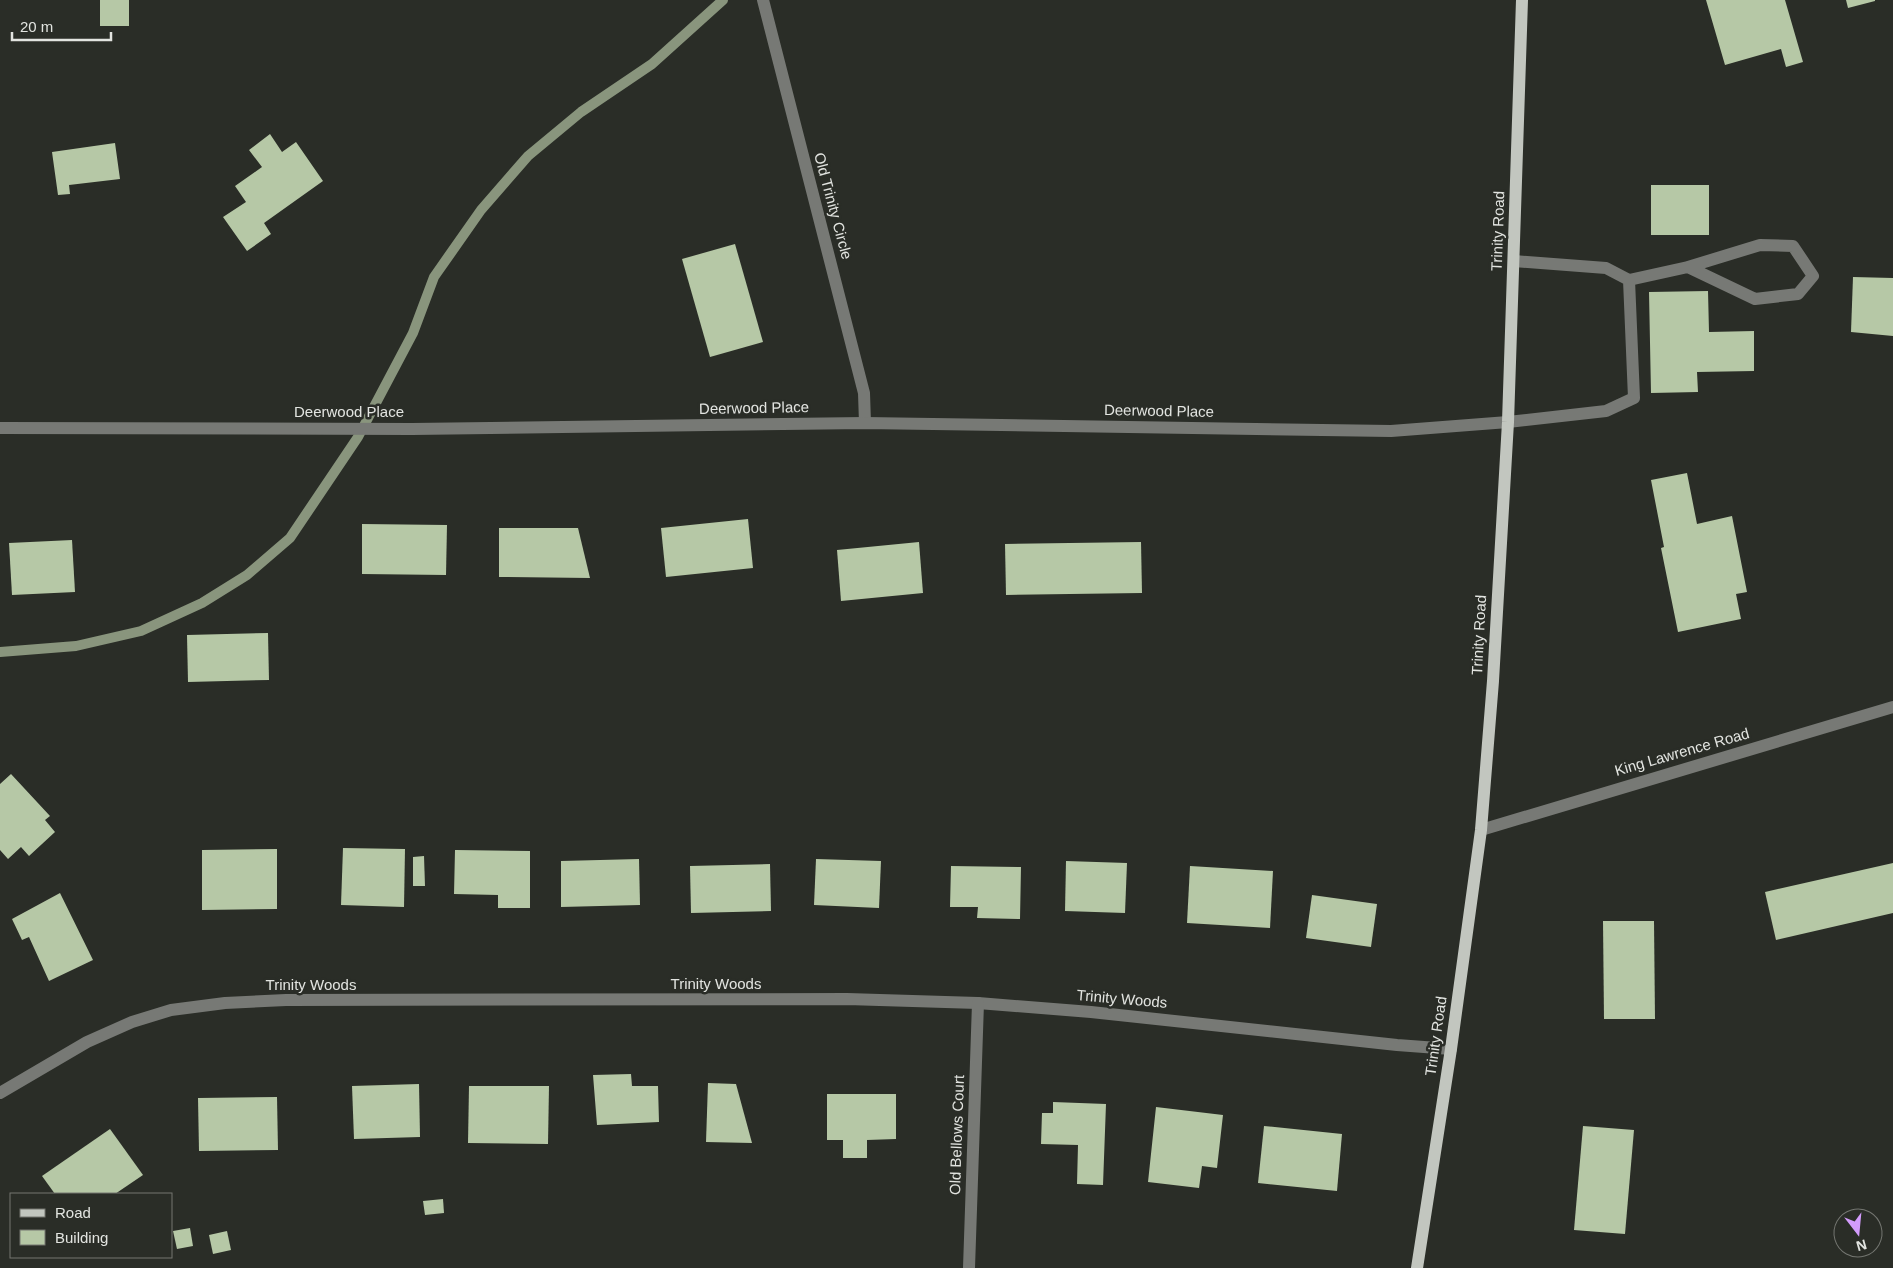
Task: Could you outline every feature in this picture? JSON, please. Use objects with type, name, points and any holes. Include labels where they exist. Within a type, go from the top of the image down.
[{"type":"main road","name":"Trinity Road","points":[[1417,1268],[1481,830],[1493,681],[1508,422],[1522,0]]},
{"type":"street","name":"Old Trinity Circle","points":[[763,0],[862,384],[865,422]]},
{"type":"street","points":[[1514,260],[1606,268],[1629,280],[1688,267],[1760,245],[1793,246],[1813,276],[1798,294],[1755,299],[1688,267]]},
{"type":"street","name":"Deerwood Place","points":[[0,428],[412,428],[865,422],[1390,431],[1508,422],[1606,411],[1634,398],[1629,280]]},
{"type":"street","name":"King Lawrence Road","points":[[1481,830],[1893,707]]},
{"type":"street","name":"Trinity Woods","points":[[0,1091],[86,1042],[132,1022],[171,1010],[225,1003],[286,1000],[847,999],[978,1003],[1167,1019],[1398,1045],[1450,1049]]},
{"type":"street","name":"Old Bellows Court","points":[[969,1268],[978,1003]]},
{"type":"building","points":[[100,0],[129,0],[129,26],[100,26]]},
{"type":"building","points":[[1706,0],[1785,0],[1803,62],[1786,67],[1781,49],[1725,65]]},
{"type":"building","points":[[1846,0],[1875,0],[1875,1],[1848,8]]},
{"type":"building","points":[[270,134],[282,152],[296,142],[323,181],[264,223],[271,234],[247,251],[223,217],[246,202],[235,186],[262,167],[249,150]]},
{"type":"building","points":[[115,143],[120,179],[69,185],[70,194],[58,195],[52,152]]},
{"type":"building","points":[[1651,185],[1709,185],[1709,235],[1651,235]]},
{"type":"building","points":[[735,244],[763,342],[710,357],[682,259]]},
{"type":"building","points":[[1853,277],[1893,278],[1893,336],[1851,332]]},
{"type":"building","points":[[1708,291],[1709,332],[1754,331],[1754,371],[1697,372],[1698,392],[1651,393],[1649,292]]},
{"type":"building","points":[[1687,473],[1697,524],[1732,516],[1747,592],[1736,594],[1741,619],[1678,632],[1661,548],[1664,547],[1651,480]]},
{"type":"building","points":[[748,519],[753,568],[666,577],[661,528]]},
{"type":"building","points":[[362,524],[447,525],[446,575],[362,574]]},
{"type":"building","points":[[499,528],[578,528],[590,578],[499,577]]},
{"type":"building","points":[[72,540],[75,592],[12,595],[9,543]]},
{"type":"building","points":[[919,542],[923,593],[841,601],[837,550]]},
{"type":"building","points":[[1141,542],[1142,593],[1006,595],[1005,544]]},
{"type":"building","points":[[268,633],[269,680],[188,682],[187,635]]},
{"type":"building","points":[[11,774],[50,816],[45,820],[55,832],[29,856],[21,847],[8,859],[0,850],[0,784]]},
{"type":"building","points":[[343,848],[405,849],[404,907],[341,905]]},
{"type":"building","points":[[277,849],[277,909],[202,910],[202,850]]},
{"type":"building","points":[[455,850],[530,851],[530,908],[498,908],[498,895],[454,894]]},
{"type":"building","points":[[424,856],[425,886],[413,886],[413,857]]},
{"type":"building","points":[[639,859],[640,905],[561,907],[561,861]]},
{"type":"building","points":[[816,859],[881,861],[879,908],[814,905]]},
{"type":"building","points":[[1066,861],[1127,863],[1125,913],[1065,911]]},
{"type":"building","points":[[1893,863],[1893,913],[1776,940],[1765,892]]},
{"type":"building","points":[[770,864],[771,911],[691,913],[690,866]]},
{"type":"building","points":[[951,866],[1021,867],[1020,919],[977,918],[978,907],[950,907]]},
{"type":"building","points":[[1190,866],[1273,871],[1270,928],[1187,923]]},
{"type":"building","points":[[60,893],[93,960],[49,981],[29,937],[22,940],[12,919]]},
{"type":"building","points":[[1312,895],[1377,904],[1371,947],[1306,938]]},
{"type":"building","points":[[1603,921],[1654,921],[1655,1019],[1604,1019]]},
{"type":"building","points":[[631,1074],[632,1086],[658,1086],[659,1122],[597,1125],[593,1075]]},
{"type":"building","points":[[708,1083],[736,1084],[752,1143],[706,1142]]},
{"type":"building","points":[[419,1084],[420,1137],[354,1139],[352,1086]]},
{"type":"building","points":[[469,1086],[549,1086],[548,1144],[468,1143]]},
{"type":"building","points":[[827,1094],[896,1094],[896,1139],[867,1140],[867,1158],[843,1158],[843,1140],[827,1140]]},
{"type":"building","points":[[277,1097],[278,1150],[199,1151],[198,1098]]},
{"type":"building","points":[[1053,1102],[1106,1104],[1103,1185],[1077,1184],[1078,1145],[1041,1144],[1042,1113],[1053,1113]]},
{"type":"building","points":[[1156,1107],[1223,1115],[1217,1168],[1202,1166],[1199,1188],[1148,1182]]},
{"type":"building","points":[[1264,1126],[1342,1134],[1337,1191],[1258,1183]]},
{"type":"building","points":[[1583,1126],[1634,1130],[1625,1234],[1574,1230]]},
{"type":"building","points":[[110,1129],[143,1175],[116,1193],[54,1193],[42,1176]]},
{"type":"building","points":[[443,1199],[444,1213],[425,1215],[423,1201]]},
{"type":"building","points":[[190,1228],[193,1246],[177,1249],[173,1231]]},
{"type":"building","points":[[227,1231],[231,1250],[213,1254],[209,1235]]},
{"type":"waterway","points":[[0,652],[76,646],[141,631],[202,603],[247,575],[290,538],[358,437],[413,333],[434,277],[481,210],[528,156],[581,112],[652,64],[723,0]]}]
